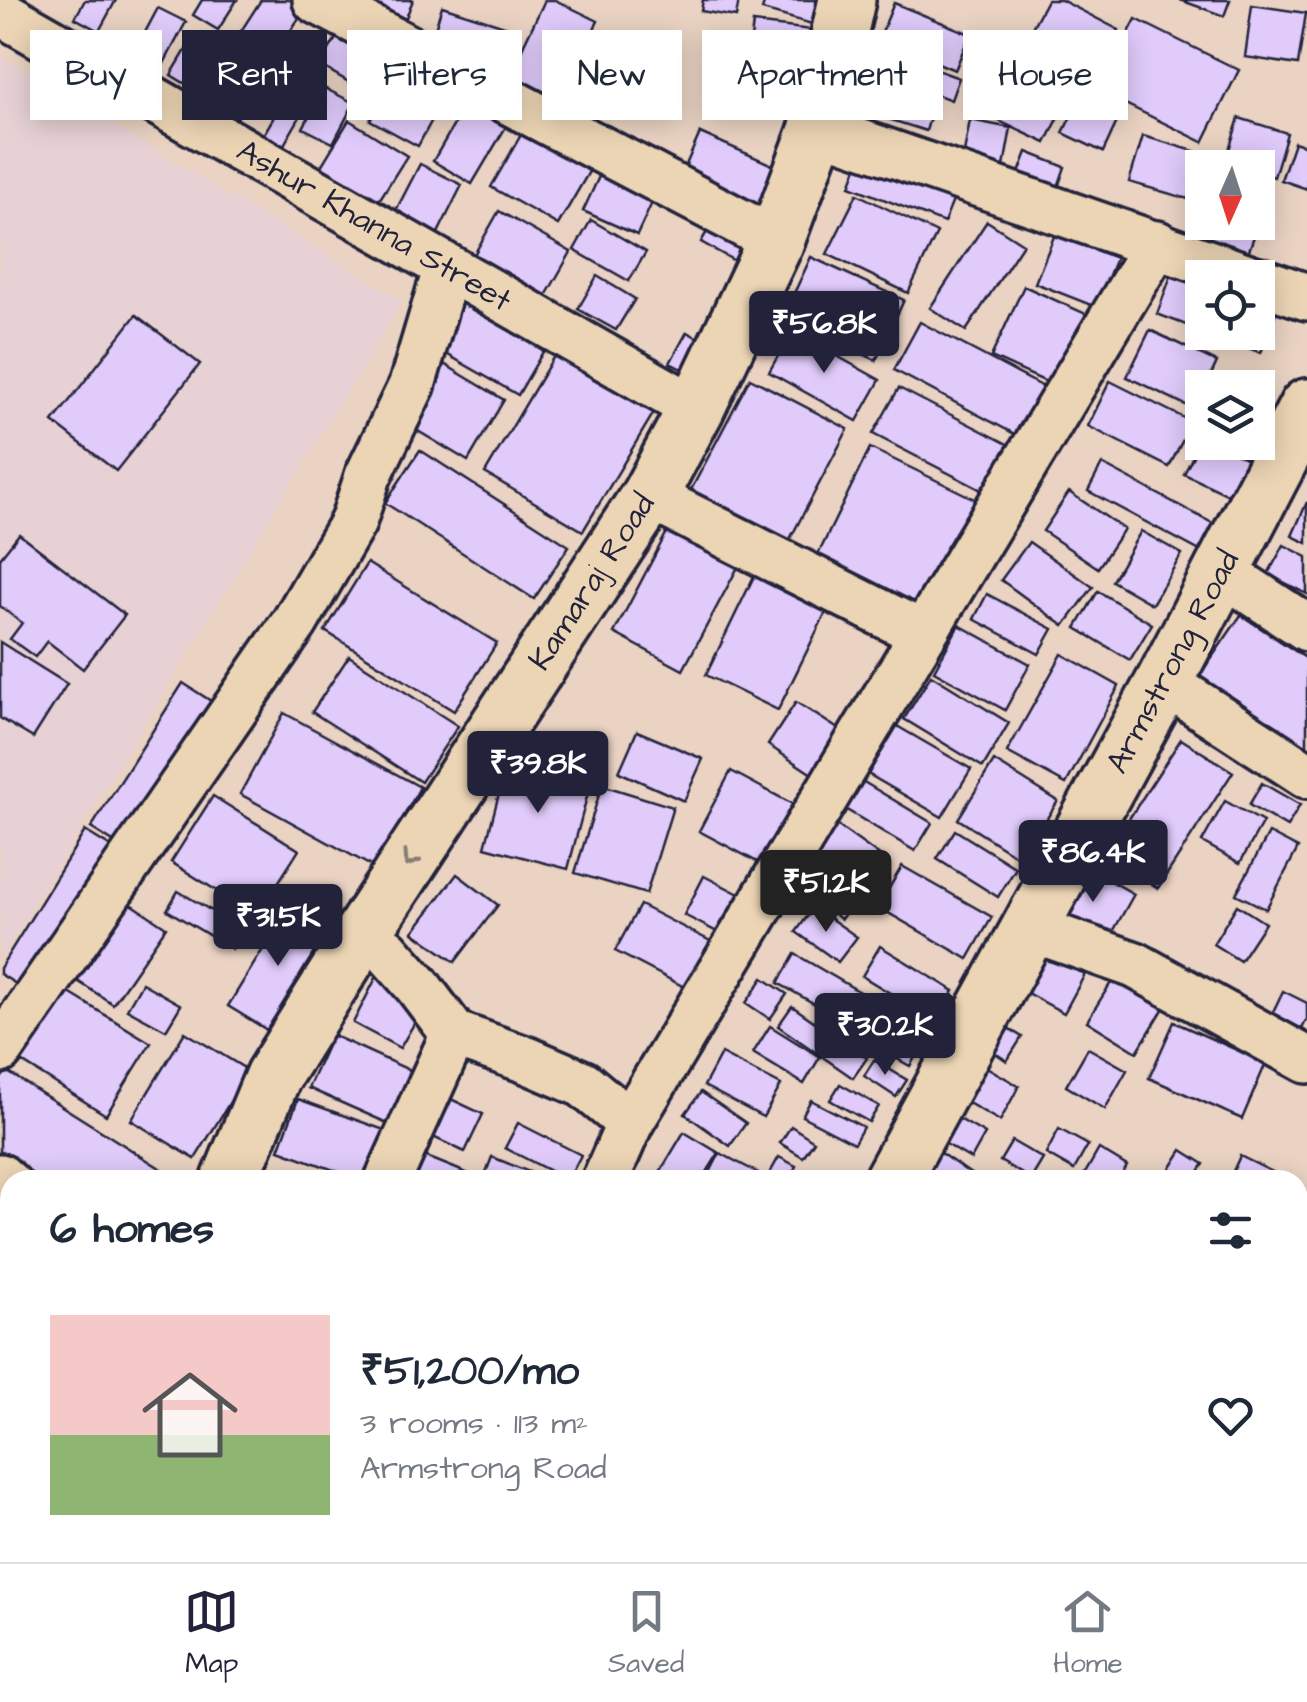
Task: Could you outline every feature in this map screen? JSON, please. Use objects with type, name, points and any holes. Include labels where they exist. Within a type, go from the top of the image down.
[{"type":"street","points":[[316,0],[776,241]]},
{"type":"street","name":"Kamaraj Road","points":[[234,1170],[272,1076],[649,496],[696,409],[776,241],[818,128],[847,0]]},
{"type":"street","name":"Ashur Khanna Street","points":[[0,12],[696,409]]},
{"type":"street","points":[[818,128],[1201,260]]},
{"type":"street","points":[[609,1170],[630,1123],[1157,244]]},
{"type":"street","points":[[0,1050],[295,622],[353,522],[368,476],[412,385],[447,267]]},
{"type":"street","points":[[1275,286],[1307,297]]},
{"type":"street","name":"Armstrong Road","points":[[897,1170],[1221,571],[1300,438]]},
{"type":"street","points":[[649,496],[922,634]]},
{"type":"street","points":[[1221,571],[1307,628]]},
{"type":"street","points":[[1164,682],[1307,775]]},
{"type":"street","points":[[1028,931],[1135,964],[1307,1060]]},
{"type":"street","points":[[360,936],[386,950],[454,1034],[583,1084],[630,1123]]},
{"type":"street","points":[[393,1170],[454,1034]]},
{"type":"shaded area","points":[[0,56],[30,74],[30,120],[105,120],[403,301],[0,960]]},
{"type":"building","points":[[85,0],[116,0],[100,30],[75,18]]},
{"type":"building","points":[[202,0],[237,0],[218,30],[193,15]]},
{"type":"building","points":[[261,0],[292,0],[305,9],[291,30],[242,30]]},
{"type":"building","points":[[341,0],[413,0],[403,25]]},
{"type":"building","points":[[545,0],[555,0],[598,21],[594,30],[542,30],[542,97],[522,87],[522,48]]},
{"type":"building","points":[[703,0],[739,0],[736,17],[701,11]]},
{"type":"building","points":[[765,0],[818,0],[812,24],[762,10]]},
{"type":"building","points":[[1047,0],[1061,0],[1119,30],[1031,30]]},
{"type":"building","points":[[1180,0],[1230,0],[1224,16]]},
{"type":"building","points":[[894,3],[963,31],[963,51],[955,70],[943,65],[943,30],[883,30]]},
{"type":"building","points":[[1252,5],[1306,13],[1298,65],[1245,57]]},
{"type":"building","points":[[442,6],[511,28],[510,30],[435,30]]},
{"type":"building","points":[[158,8],[186,22],[162,67],[162,30],[146,30]]},
{"type":"building","points":[[1136,19],[1239,70],[1203,142],[1128,105],[1128,35]]},
{"type":"building","points":[[345,23],[357,30],[347,30],[347,81],[327,69],[327,53]]},
{"type":"building","points":[[753,23],[812,30],[752,30]]},
{"type":"building","points":[[182,57],[182,82],[171,75]]},
{"type":"building","points":[[943,72],[959,78],[951,100],[943,97]]},
{"type":"building","points":[[327,90],[347,100],[347,116],[333,143],[303,128],[307,120],[327,120]]},
{"type":"building","points":[[1239,118],[1287,133],[1275,174],[1275,150],[1229,150]]},
{"type":"building","points":[[272,120],[298,120],[282,148],[262,137]]},
{"type":"building","points":[[349,120],[407,156],[373,210],[315,176]]},
{"type":"building","points":[[370,120],[432,120],[418,146]]},
{"type":"building","points":[[457,120],[510,120],[472,184],[433,161]]},
{"type":"building","points":[[891,120],[929,120],[926,131]]},
{"type":"building","points":[[970,120],[1011,128],[1003,172],[962,164]]},
{"type":"building","points":[[997,120],[1057,120],[1046,143]]},
{"type":"building","points":[[1069,120],[1118,120],[1103,152],[1063,133]]},
{"type":"building","points":[[529,121],[597,158],[558,225],[491,187]]},
{"type":"building","points":[[700,133],[777,167],[755,217],[678,183]]},
{"type":"building","points":[[1143,136],[1191,150],[1185,150],[1185,198],[1129,182]]},
{"type":"building","points":[[1294,142],[1307,146],[1307,189],[1281,180]]},
{"type":"building","points":[[1027,152],[1065,167],[1055,196],[1016,181]]},
{"type":"building","points":[[862,154],[957,191],[944,223],[850,186]]},
{"type":"building","points":[[420,164],[462,185],[433,243],[390,222]]},
{"type":"building","points":[[603,168],[657,192],[637,235],[583,211]]},
{"type":"building","points":[[857,194],[937,233],[908,293],[827,254]]},
{"type":"building","points":[[499,211],[571,252],[539,308],[467,267]]},
{"type":"building","points":[[591,220],[646,252],[629,281],[574,250]]},
{"type":"building","points":[[987,221],[1023,244],[966,331],[930,308]]},
{"type":"building","points":[[712,223],[750,245],[740,264],[701,242]]},
{"type":"building","points":[[1055,234],[1116,258],[1096,307],[1035,283]]},
{"type":"building","points":[[1195,240],[1253,240],[1246,260],[1194,244]]},
{"type":"building","points":[[811,257],[904,300],[876,360],[783,317]]},
{"type":"building","points":[[1176,262],[1185,268],[1185,325],[1157,314]]},
{"type":"building","points":[[597,276],[635,299],[616,330],[578,309]]},
{"type":"building","points":[[1024,286],[1095,318],[1062,389],[991,357]]},
{"type":"building","points":[[469,291],[551,338],[518,395],[436,348]]},
{"type":"building","points":[[136,315],[200,364],[116,471],[53,422]]},
{"type":"building","points":[[920,322],[1051,391],[1026,440],[894,370]]},
{"type":"building","points":[[1150,330],[1217,362],[1213,370],[1185,370],[1185,405],[1127,377]]},
{"type":"building","points":[[792,331],[880,380],[857,421],[769,372]]},
{"type":"building","points":[[687,332],[713,346],[696,376],[670,363]]},
{"type":"building","points":[[560,346],[659,404],[583,531],[485,473]]},
{"type":"building","points":[[434,358],[504,400],[468,461],[398,419]]},
{"type":"building","points":[[750,378],[848,429],[780,558],[682,507]]},
{"type":"building","points":[[1110,381],[1185,418],[1185,436],[1169,467],[1088,426]]},
{"type":"building","points":[[899,388],[1021,451],[997,498],[873,434]]},
{"type":"building","points":[[870,448],[985,504],[928,621],[813,565]]},
{"type":"building","points":[[420,450],[569,546],[534,599],[385,503]]},
{"type":"building","points":[[1191,460],[1252,461],[1235,498],[1184,474]]},
{"type":"building","points":[[1102,464],[1214,524],[1200,551],[1088,491]]},
{"type":"building","points":[[1069,492],[1124,529],[1098,568],[1043,531]]},
{"type":"building","points":[[1307,502],[1307,543],[1292,536]]},
{"type":"building","points":[[676,515],[746,552],[683,670],[614,633]]},
{"type":"building","points":[[1141,531],[1182,554],[1152,604],[1112,581]]},
{"type":"building","points":[[19,534],[125,615],[83,669],[47,641],[35,657],[10,639],[22,623],[0,606],[0,558]]},
{"type":"building","points":[[1029,542],[1093,587],[1064,626],[1001,580]]},
{"type":"building","points":[[1284,545],[1307,557],[1307,594],[1268,574]]},
{"type":"building","points":[[367,563],[497,643],[454,711],[325,631]]},
{"type":"building","points":[[758,568],[830,604],[778,710],[706,675]]},
{"type":"building","points":[[1098,591],[1152,624],[1130,660],[1076,628]]},
{"type":"building","points":[[987,594],[1053,629],[1039,654],[974,619]]},
{"type":"building","points":[[1241,615],[1307,659],[1307,761],[1193,685]]},
{"type":"building","points":[[959,625],[1030,664],[1005,710],[934,671]]},
{"type":"building","points":[[0,642],[67,684],[33,738],[0,718]]},
{"type":"building","points":[[1062,654],[1119,686],[1066,784],[1007,752]]},
{"type":"building","points":[[349,656],[458,726],[421,782],[312,712]]},
{"type":"building","points":[[931,675],[1009,723],[983,767],[904,719]]},
{"type":"building","points":[[183,683],[217,705],[126,850],[91,828]]},
{"type":"building","points":[[796,702],[849,736],[821,780],[768,745]]},
{"type":"building","points":[[284,713],[420,787],[375,868],[240,794]]},
{"type":"building","points":[[897,726],[971,769],[942,817],[868,774]]},
{"type":"building","points":[[637,731],[703,759],[684,801],[619,772]]},
{"type":"building","points":[[1181,739],[1233,772],[1158,888],[1106,854]]},
{"type":"building","points":[[994,761],[1058,801],[1021,859],[958,819]]},
{"type":"building","points":[[507,763],[590,785],[568,869],[485,847]]},
{"type":"building","points":[[731,771],[798,807],[765,866],[699,831]]},
{"type":"building","points":[[862,781],[932,823],[915,851],[845,809]]},
{"type":"building","points":[[1262,783],[1300,805],[1287,827],[1249,805]]},
{"type":"building","points":[[602,785],[673,807],[646,894],[575,873]]},
{"type":"building","points":[[213,796],[299,850],[257,916],[171,862]]},
{"type":"building","points":[[1225,801],[1263,822],[1240,863],[1202,842]]},
{"type":"building","points":[[831,821],[884,859],[841,919],[788,882]]},
{"type":"building","points":[[955,830],[1016,868],[998,897],[937,859]]},
{"type":"building","points":[[85,831],[114,849],[26,990],[0,974],[0,968]]},
{"type":"building","points":[[1269,833],[1298,848],[1266,909],[1236,894]]},
{"type":"building","points":[[1081,864],[1134,894],[1105,946],[1052,916]]},
{"type":"building","points":[[902,866],[992,917],[968,959],[878,907]]},
{"type":"building","points":[[457,874],[498,905],[455,962],[413,932]]},
{"type":"building","points":[[704,876],[747,898],[727,937],[684,915]]},
{"type":"building","points":[[178,891],[244,930],[232,949],[167,910]]},
{"type":"building","points":[[118,895],[166,927],[113,1004],[65,973]]},
{"type":"building","points":[[640,905],[724,948],[700,995],[615,951]]},
{"type":"building","points":[[1237,905],[1265,923],[1240,961],[1213,944]]},
{"type":"building","points":[[289,907],[327,931],[267,1030],[228,1006]]},
{"type":"building","points":[[814,907],[857,937],[838,962],[796,932]]},
{"type":"building","points":[[1055,941],[1092,961],[1064,1013],[1027,993]]},
{"type":"building","points":[[880,946],[954,991],[936,1021],[862,976]]},
{"type":"building","points":[[795,954],[860,992],[843,1020],[778,983]]},
{"type":"building","points":[[1117,973],[1167,1003],[1137,1052],[1087,1021]]},
{"type":"building","points":[[378,974],[427,1001],[400,1048],[353,1023]]},
{"type":"building","points":[[763,978],[787,994],[770,1019],[746,1003]]},
{"type":"building","points":[[142,983],[181,1005],[166,1030],[127,1009]]},
{"type":"building","points":[[61,988],[151,1043],[106,1115],[17,1059]]},
{"type":"building","points":[[1283,991],[1307,1003],[1307,1019],[1300,1033],[1270,1018]]},
{"type":"building","points":[[880,999],[932,1028],[910,1066],[858,1037]]},
{"type":"building","points":[[792,1006],[867,1058],[853,1078],[778,1026]]},
{"type":"building","points":[[1174,1022],[1266,1063],[1242,1119],[1149,1078]]},
{"type":"building","points":[[1003,1025],[1022,1037],[1007,1061],[988,1048]]},
{"type":"building","points":[[770,1026],[820,1057],[804,1084],[753,1053]]},
{"type":"building","points":[[185,1032],[249,1071],[195,1159],[131,1120]]},
{"type":"building","points":[[332,1035],[427,1078],[403,1130],[308,1088]]},
{"type":"building","points":[[1088,1048],[1127,1070],[1105,1109],[1066,1086]]},
{"type":"building","points":[[721,1054],[781,1085],[763,1117],[704,1086]]},
{"type":"building","points":[[971,1058],[1019,1086],[1000,1121],[951,1093]]},
{"type":"building","points":[[874,1060],[907,1080],[896,1097],[864,1076]]},
{"type":"building","points":[[6,1071],[163,1170],[21,1170],[0,1157],[0,1080]]},
{"type":"building","points":[[840,1084],[879,1106],[869,1122],[830,1100]]},
{"type":"building","points":[[701,1092],[746,1123],[730,1146],[685,1114]]},
{"type":"building","points":[[438,1093],[483,1114],[465,1152],[420,1131]]},
{"type":"building","points":[[298,1099],[401,1136],[388,1170],[334,1170],[279,1150]]},
{"type":"building","points":[[811,1100],[863,1127],[854,1143],[802,1116]]},
{"type":"building","points":[[949,1113],[985,1134],[971,1159],[934,1137]]},
{"type":"building","points":[[518,1123],[581,1155],[573,1170],[548,1170],[505,1148]]},
{"type":"building","points":[[791,1126],[814,1141],[803,1157],[780,1143]]},
{"type":"building","points":[[1059,1129],[1088,1145],[1074,1170],[1046,1154]]},
{"type":"building","points":[[684,1132],[719,1153],[708,1170],[661,1170]]},
{"type":"building","points":[[1012,1141],[1043,1159],[1036,1170],[1016,1170],[1000,1161]]},
{"type":"building","points":[[933,1148],[965,1170],[919,1170]]},
{"type":"building","points":[[1099,1149],[1127,1166],[1125,1170],[1087,1170]]},
{"type":"building","points":[[1182,1150],[1204,1164],[1200,1170],[1169,1170]]},
{"type":"building","points":[[412,1151],[459,1170],[404,1170]]},
{"type":"building","points":[[720,1153],[752,1170],[711,1170]]},
{"type":"building","points":[[1240,1156],[1269,1170],[1234,1170]]},
{"type":"building","points":[[492,1157],[524,1170],[487,1170]]},
{"type":"building","points":[[779,1157],[796,1166],[794,1170],[772,1170]]}]
